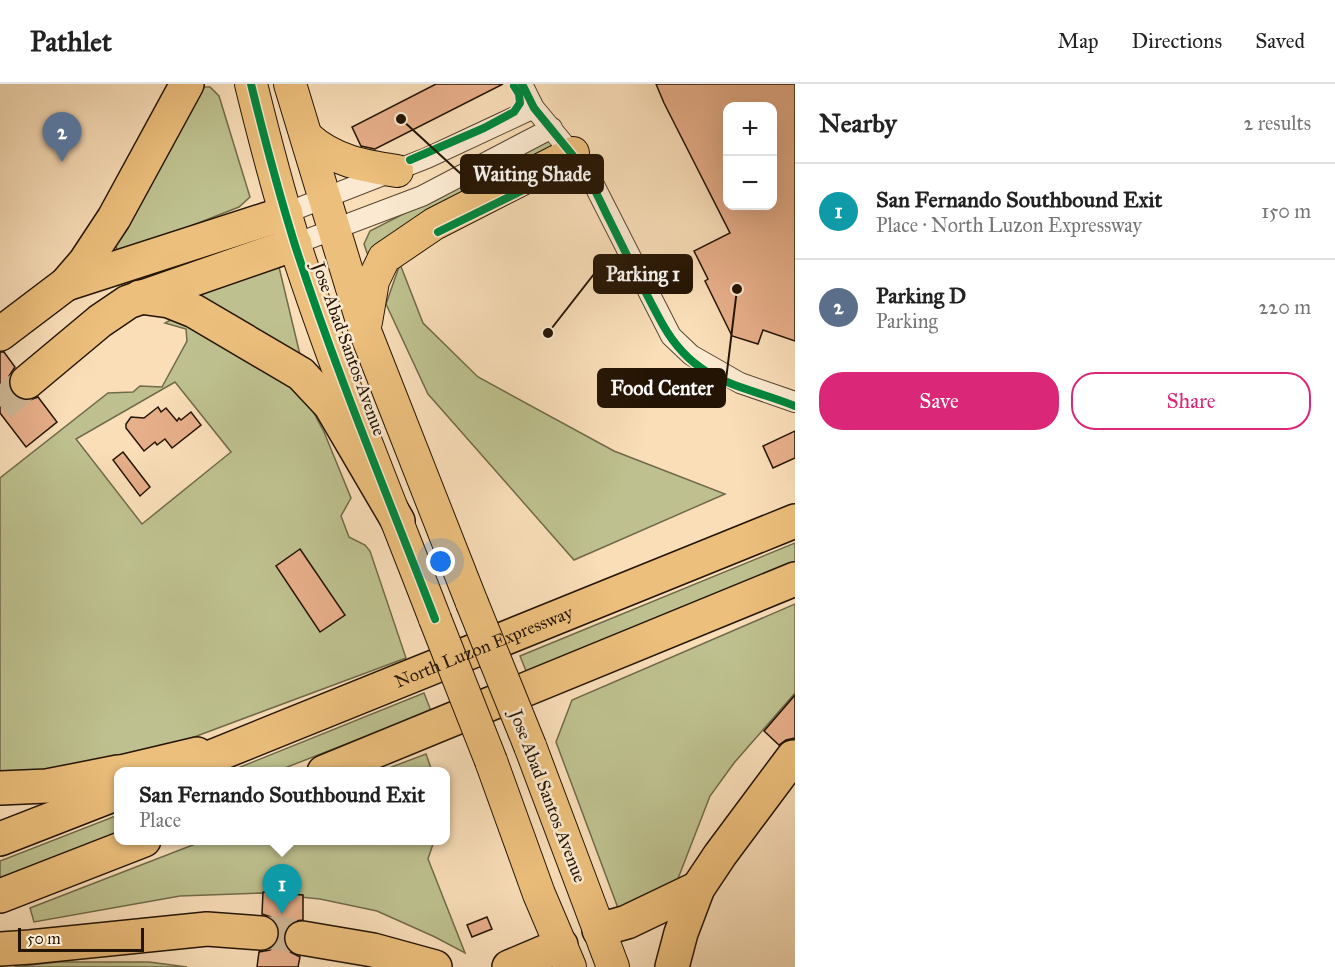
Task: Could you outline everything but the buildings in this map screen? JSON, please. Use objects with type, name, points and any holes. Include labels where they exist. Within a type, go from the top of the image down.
[{"type":"highway","points":[[0,334],[66,284],[85,262],[114,218],[187,84]]},
{"type":"highway","name":"Jose Abad Santos Avenue","points":[[250,84],[290,228],[336,358],[491,761],[539,894],[565,956]]},
{"type":"highway","name":"Jose Abad Santos Avenue","points":[[290,84],[365,331],[530,746],[613,967]]},
{"type":"highway","points":[[306,137],[345,161],[398,171]]},
{"type":"highway","points":[[365,331],[373,281],[384,258],[434,224],[573,153]]},
{"type":"highway","points":[[66,284],[290,228]]},
{"type":"highway","points":[[27,382],[100,321],[128,302],[290,228]]},
{"type":"highway","points":[[140,297],[169,301],[194,311],[288,365],[307,379],[330,405],[398,521]]},
{"type":"highway","name":"North Luzon Expressway","points":[[184,767],[795,521]]},
{"type":"highway","points":[[334,767],[795,579]]},
{"type":"highway","points":[[140,767],[268,735]]},
{"type":"highway","points":[[672,967],[681,933],[698,888],[793,757]]},
{"type":"highway","points":[[0,788],[47,786],[114,773]]},
{"type":"highway","points":[[0,839],[114,795]]},
{"type":"highway","points":[[0,896],[131,845]]},
{"type":"highway","points":[[509,967],[565,956],[599,930],[627,922],[698,888]]},
{"type":"highway","points":[[0,949],[30,948],[207,929],[261,933]]},
{"type":"highway","points":[[302,938],[373,950],[435,967]]},
{"type":"street","points":[[522,84],[534,108],[588,173],[671,336],[691,356],[740,383],[795,402]]},
{"type":"street","points":[[290,228],[324,198],[398,171],[534,108]]},
{"type":"street","points":[[290,228],[334,231],[422,196],[552,128]]},
{"type":"green space","points":[[199,87],[210,87],[219,96],[250,197],[239,207],[122,253],[117,250],[116,245]]},
{"type":"green space","points":[[550,139],[557,146],[372,256],[367,253],[364,244],[370,231]]},
{"type":"green space","points":[[400,264],[423,323],[478,377],[614,451],[725,494],[574,560],[428,394],[386,304]]},
{"type":"green space","points":[[279,267],[302,363],[186,295]]},
{"type":"green space","points":[[179,315],[262,359],[308,402],[324,432],[351,498],[341,516],[349,537],[365,545],[370,551],[406,658],[178,743],[93,767],[0,776],[0,478],[108,393],[133,392],[140,386],[162,387],[187,341],[186,329],[165,323]],"holes":[[[175,382],[231,452],[142,524],[76,439]]]},
{"type":"green space","points":[[795,543],[795,562],[526,671],[520,656]]},
{"type":"green space","points":[[795,604],[795,693],[734,763],[710,796],[674,889],[618,908],[556,742],[572,700]]},
{"type":"green space","points":[[424,693],[431,711],[287,767],[240,767]]},
{"type":"green space","points":[[426,754],[431,767],[392,767]]},
{"type":"green space","points":[[114,817],[114,835],[0,878],[0,861]]},
{"type":"green space","points":[[193,845],[433,845],[428,859],[465,953],[377,911],[320,899],[260,893],[180,896],[34,922],[30,908]]},
{"type":"green space","points":[[58,962],[149,962],[187,967],[14,967]]},
{"type":"tunnel","points":[[0,406],[27,382]]},
{"type":"tunnel","points":[[261,933],[278,933],[302,938]]},
{"type":"cycle path","points":[[251,84],[282,203],[310,290],[344,385],[435,619]]},
{"type":"cycle path","points":[[522,84],[534,108],[588,174]]},
{"type":"cycle path","points":[[410,160],[484,128],[514,112],[520,103],[519,94],[514,86]]},
{"type":"cycle path","points":[[438,232],[564,170],[580,172],[585,175],[595,191],[649,299],[676,344],[690,359],[720,379],[795,406]]},
{"type":"place","name":"Waiting Shade","points":[[401,119]]},
{"type":"place","name":"Parking D","points":[[62,162]]},
{"type":"place","name":"Food Center","points":[[737,289]]},
{"type":"place","name":"Parking 1","points":[[548,333]]},
{"type":"place","name":"San Fernando Southbound Exit","points":[[282,914]]}]
